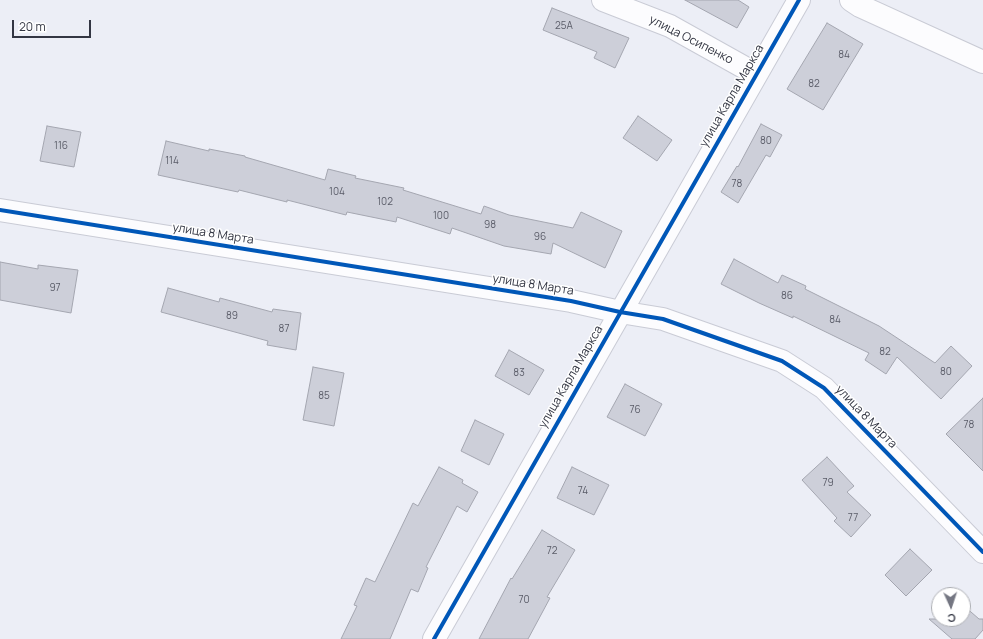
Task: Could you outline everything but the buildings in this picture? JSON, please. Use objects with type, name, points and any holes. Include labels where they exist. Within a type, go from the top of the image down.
[{"type":"street","name":"улица Осипенко","points":[[603,0],[670,26],[756,74]]},
{"type":"street","name":"улица Карла Маркса","points":[[434,639],[798,0]]},
{"type":"street","points":[[851,0],[860,6],[983,62]]},
{"type":"street","name":"улица 8 Марта","points":[[0,210],[563,300],[663,319],[782,361],[824,388],[983,552]]},
{"type":"cycle path","points":[[434,639],[799,0]]},
{"type":"cycle path","points":[[0,210],[571,301],[620,312],[663,319],[782,361],[824,388],[983,552]]}]
